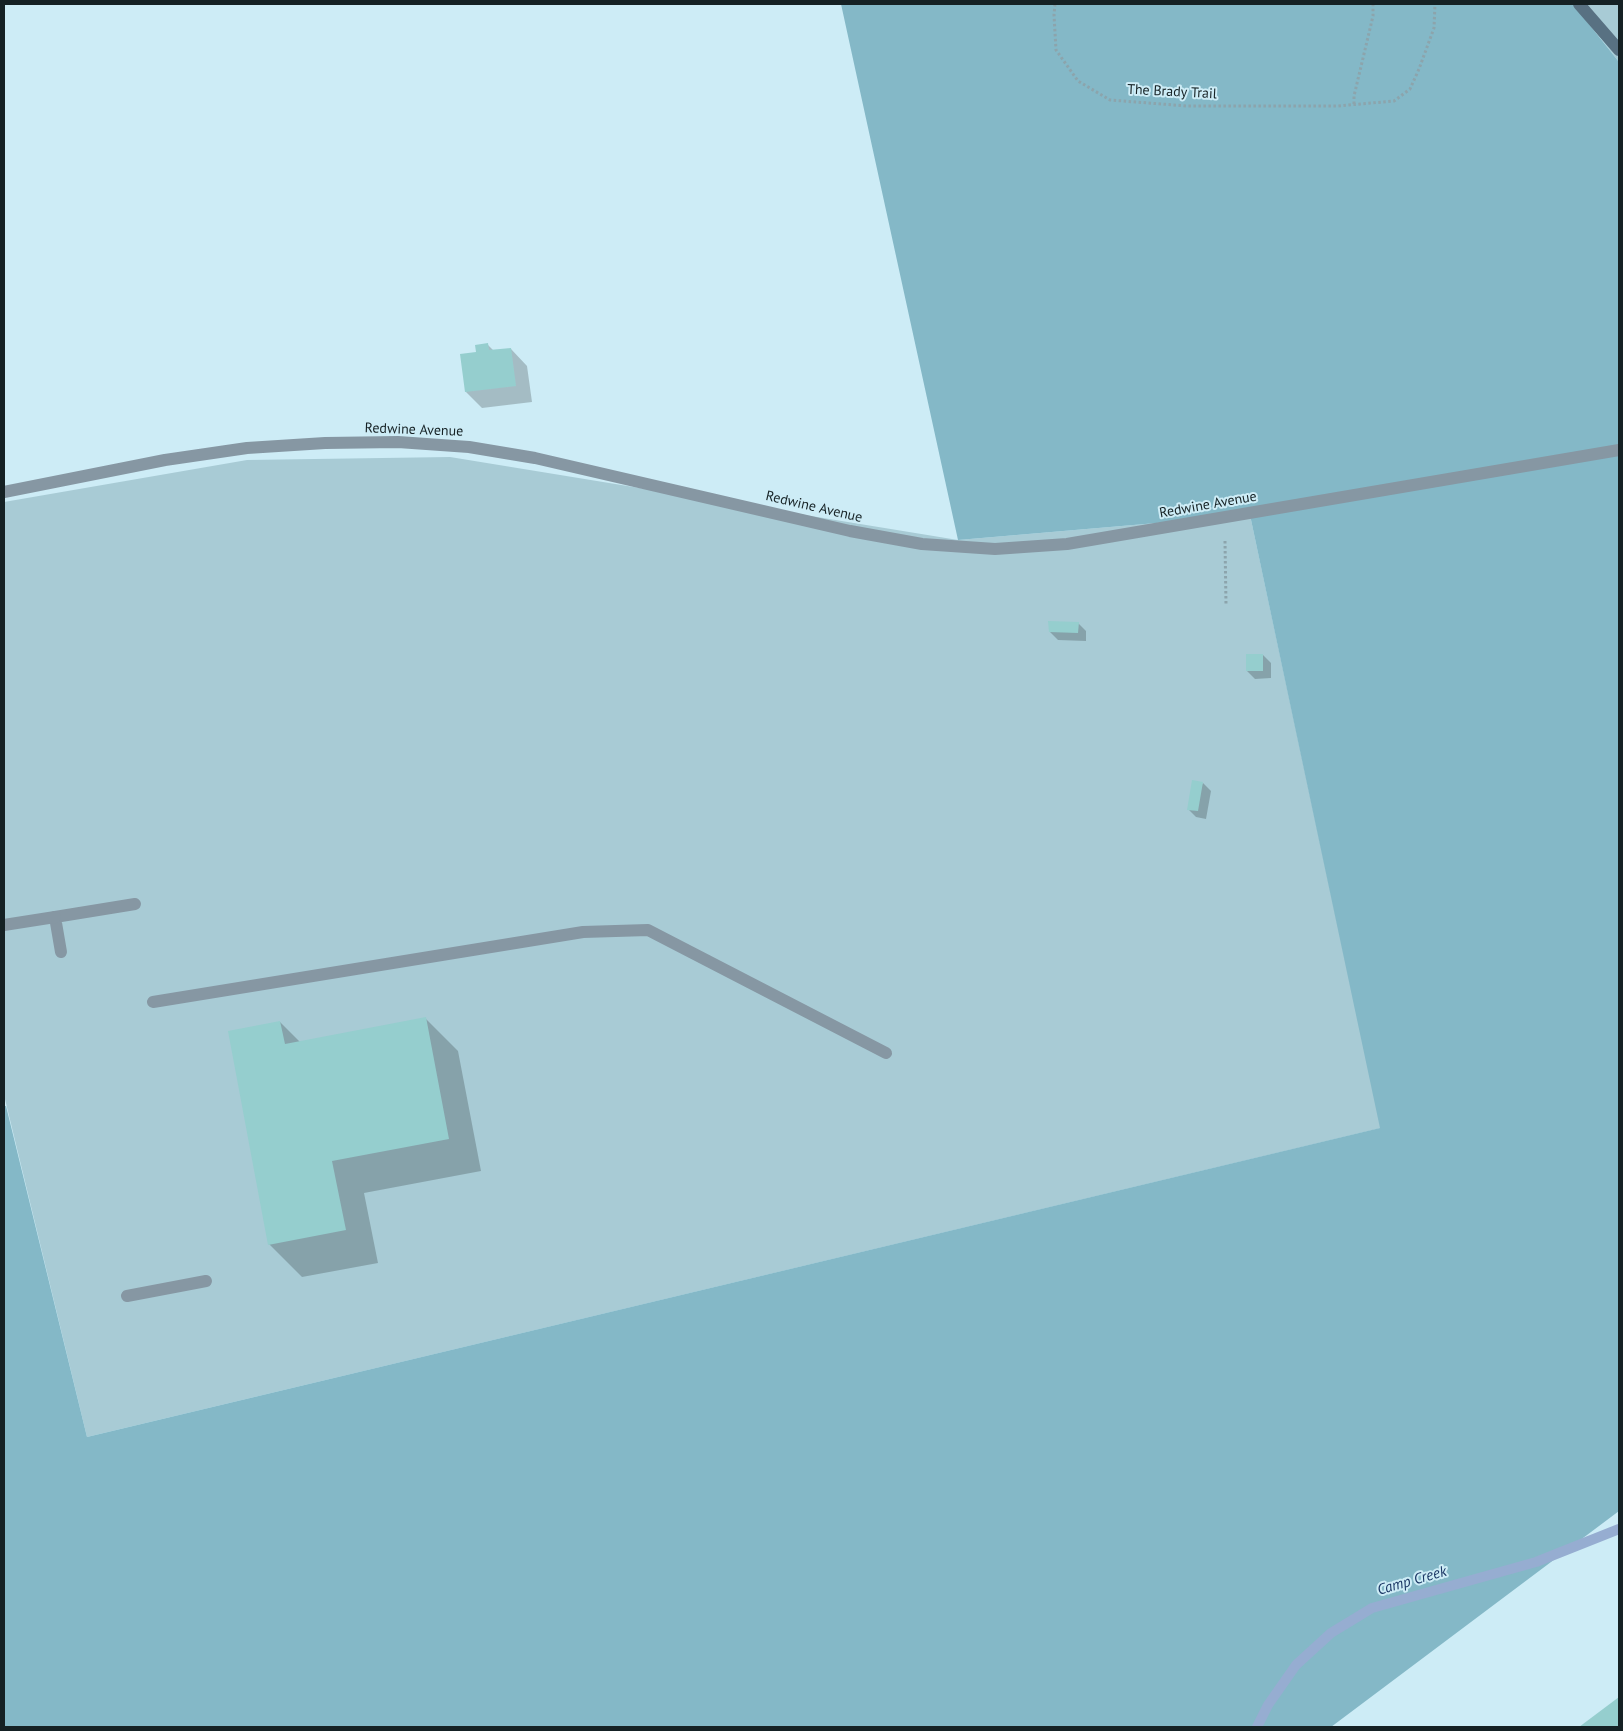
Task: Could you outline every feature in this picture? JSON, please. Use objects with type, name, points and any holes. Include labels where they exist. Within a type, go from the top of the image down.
[{"type":"street","points":[[1579,4],[1619,50]]},
{"type":"street","name":"Redwine Avenue","points":[[4,492],[165,460],[247,448],[325,443],[398,442],[469,447],[535,458],[850,531],[922,544],[995,549],[1067,544],[1619,450]]},
{"type":"street","points":[[4,925],[135,904]]},
{"type":"street","points":[[55,916],[62,952]]},
{"type":"street","points":[[153,1002],[583,932],[648,930],[886,1053]]},
{"type":"street","points":[[127,1296],[206,1281]]},
{"type":"path","name":"The Brady Trail","points":[[1055,4],[1056,50],[1078,81],[1110,100],[1187,106],[1394,102],[1410,89],[1434,28],[1435,4]]},
{"type":"path","points":[[1354,104],[1354,96],[1373,16],[1373,4]]},
{"type":"path","points":[[1225,518],[1226,605]]},
{"type":"shaded area","points":[[841,4],[1573,4],[1619,62],[1619,1511],[1331,1727],[4,1727],[4,1106],[6,1106],[87,1437],[1380,1128],[1250,515],[958,540]]},
{"type":"shaded area","points":[[1573,4],[1619,4],[1619,62],[1587,21]]},
{"type":"shaded area","points":[[450,457],[958,540],[1250,515],[1381,1128],[87,1437],[4,1095],[4,502],[247,460]]},
{"type":"building","points":[[488,343],[489,350],[511,348],[516,386],[465,392],[460,354],[476,352],[475,345]]},
{"type":"building","points":[[1048,621],[1079,622],[1078,633],[1049,632]]},
{"type":"building","points":[[1246,654],[1263,654],[1263,671],[1246,671]]},
{"type":"building","points":[[1192,780],[1203,782],[1198,811],[1187,810]]},
{"type":"building","points":[[426,1017],[449,1139],[332,1161],[346,1230],[268,1245],[228,1031],[280,1021],[285,1044]]},
{"type":"building","points":[[1619,1697],[1619,1727],[1579,1727]]},
{"type":"waterway","name":"Camp Creek","points":[[1257,1727],[1268,1705],[1296,1665],[1331,1633],[1372,1608],[1536,1562],[1619,1529]]}]
